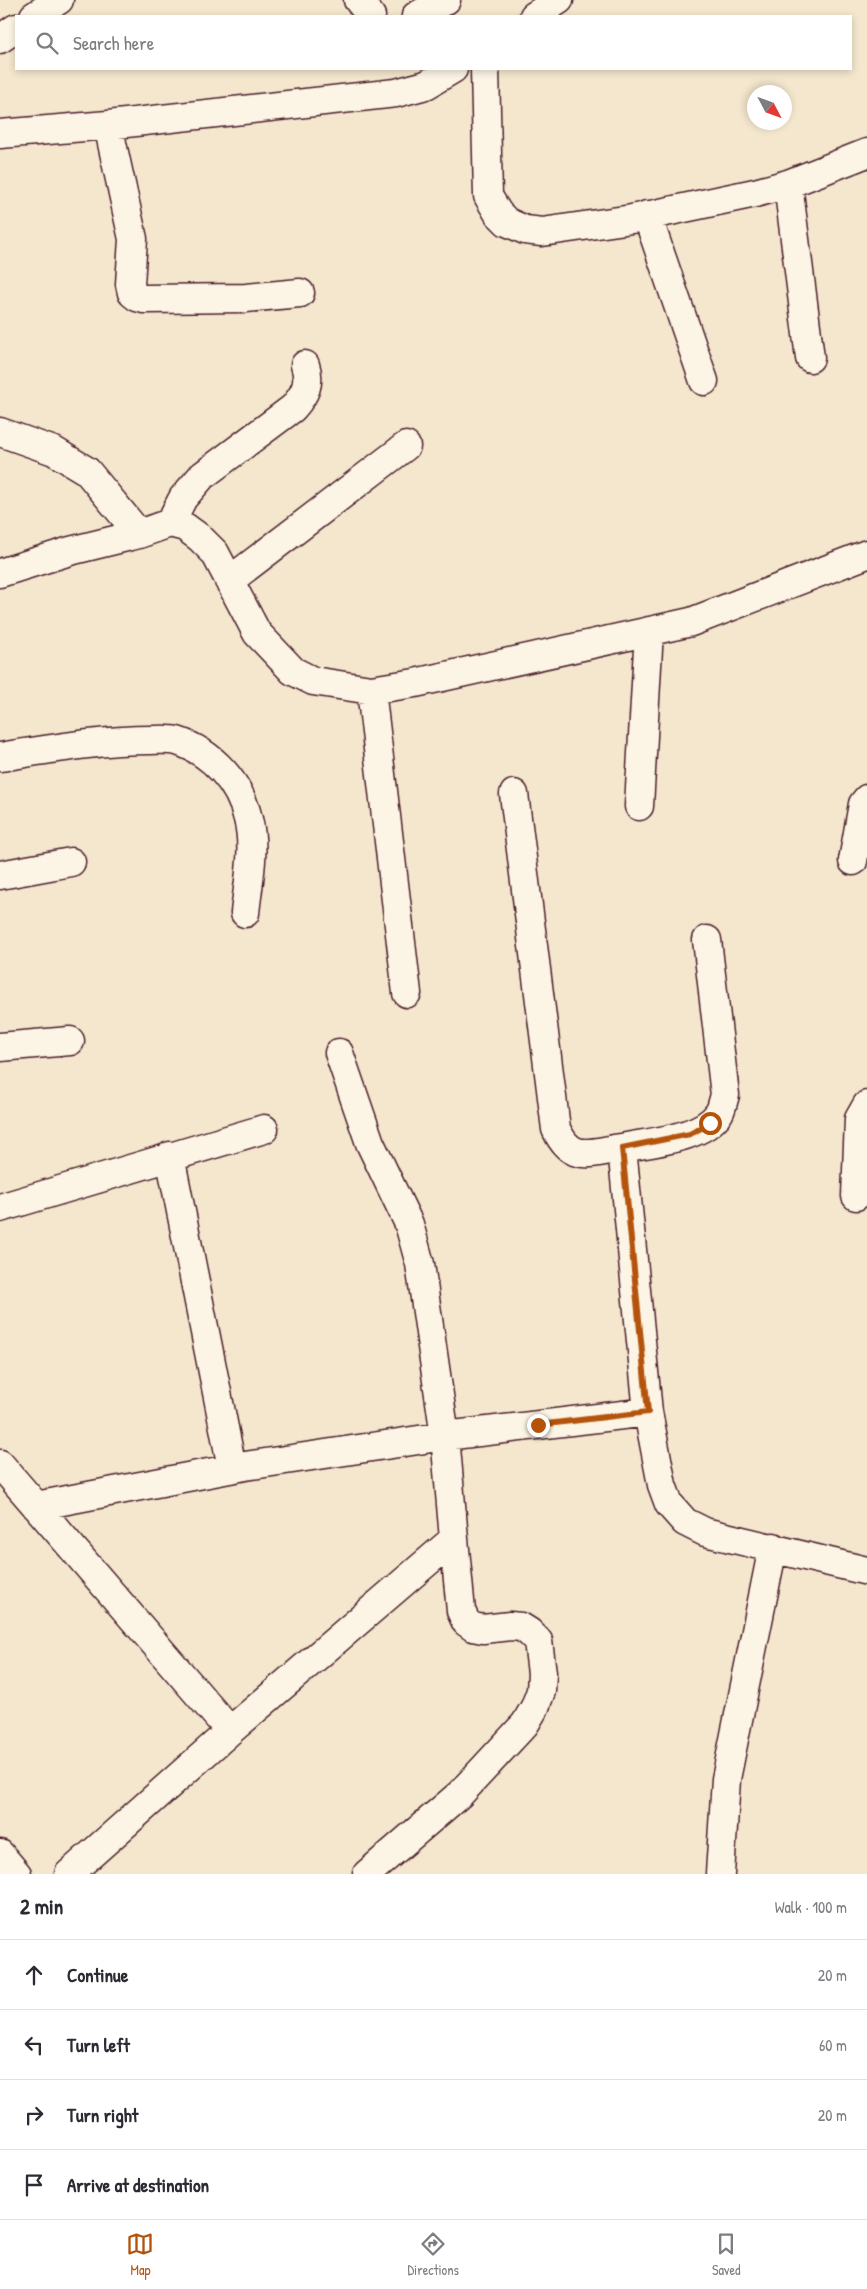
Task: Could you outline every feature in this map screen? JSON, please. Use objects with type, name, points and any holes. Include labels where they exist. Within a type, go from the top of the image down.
[{"type":"street","points":[[358,0],[369,15]]},
{"type":"street","points":[[536,15],[559,0]]},
{"type":"street","points":[[421,15],[456,8]]},
{"type":"street","points":[[0,39],[15,27]]},
{"type":"street","points":[[0,134],[108,126],[396,93],[426,84],[452,70]]},
{"type":"street","points":[[485,70],[488,196],[498,213],[507,222],[525,230],[542,232],[647,216],[788,184],[867,152]]},
{"type":"street","points":[[108,126],[133,239],[130,284],[132,293],[137,297],[199,299],[300,294]]},
{"type":"street","points":[[788,184],[810,358]]},
{"type":"street","points":[[647,216],[704,381]]},
{"type":"street","points":[[170,523],[183,498],[202,476],[293,408],[302,398],[308,387],[309,376],[305,365]]},
{"type":"street","points":[[0,432],[54,452],[87,470],[139,534]]},
{"type":"street","points":[[229,581],[406,446]]},
{"type":"street","points":[[0,573],[70,551],[139,534],[170,523],[186,528],[200,538],[215,553],[257,633],[293,671],[313,681],[371,690],[415,683],[691,622],[867,554]]},
{"type":"street","points":[[639,806],[649,631]]},
{"type":"street","points":[[371,690],[407,993]]},
{"type":"street","points":[[0,757],[126,740],[176,741],[201,753],[223,770],[237,791],[248,819],[252,847],[245,913]]},
{"type":"street","points":[[514,794],[556,1130],[562,1142],[571,1151],[581,1154],[690,1134],[710,1123],[720,1112],[725,1095],[707,940]]},
{"type":"street","points":[[853,861],[863,804],[867,799]]},
{"type":"street","points":[[0,875],[71,862]]},
{"type":"street","points":[[0,1047],[70,1041]]},
{"type":"street","points":[[339,1053],[370,1143],[395,1192],[411,1232],[420,1264],[445,1436],[461,1611],[466,1622],[473,1626],[484,1629],[510,1626],[521,1627],[529,1632],[538,1641],[542,1673],[541,1691],[535,1707],[525,1724],[460,1794],[368,1874]]},
{"type":"street","points":[[856,1196],[859,1119],[867,1104]]},
{"type":"street","points":[[0,1208],[264,1129]]},
{"type":"street","points":[[622,1148],[648,1412],[662,1485],[669,1504],[685,1522],[705,1532],[867,1571]]},
{"type":"street","points":[[170,1156],[232,1468]]},
{"type":"street","points":[[36,1506],[232,1468],[445,1436],[648,1412]]},
{"type":"street","points":[[0,1464],[230,1731]]},
{"type":"street","points":[[69,1874],[230,1731],[454,1539]]},
{"type":"street","points":[[720,1874],[726,1779],[773,1547]]},
{"type":"street","points":[[0,1854],[18,1874]]},
{"type":"route","points":[[538,1425],[648,1412],[634,1287],[622,1148],[690,1134],[710,1123]]}]
